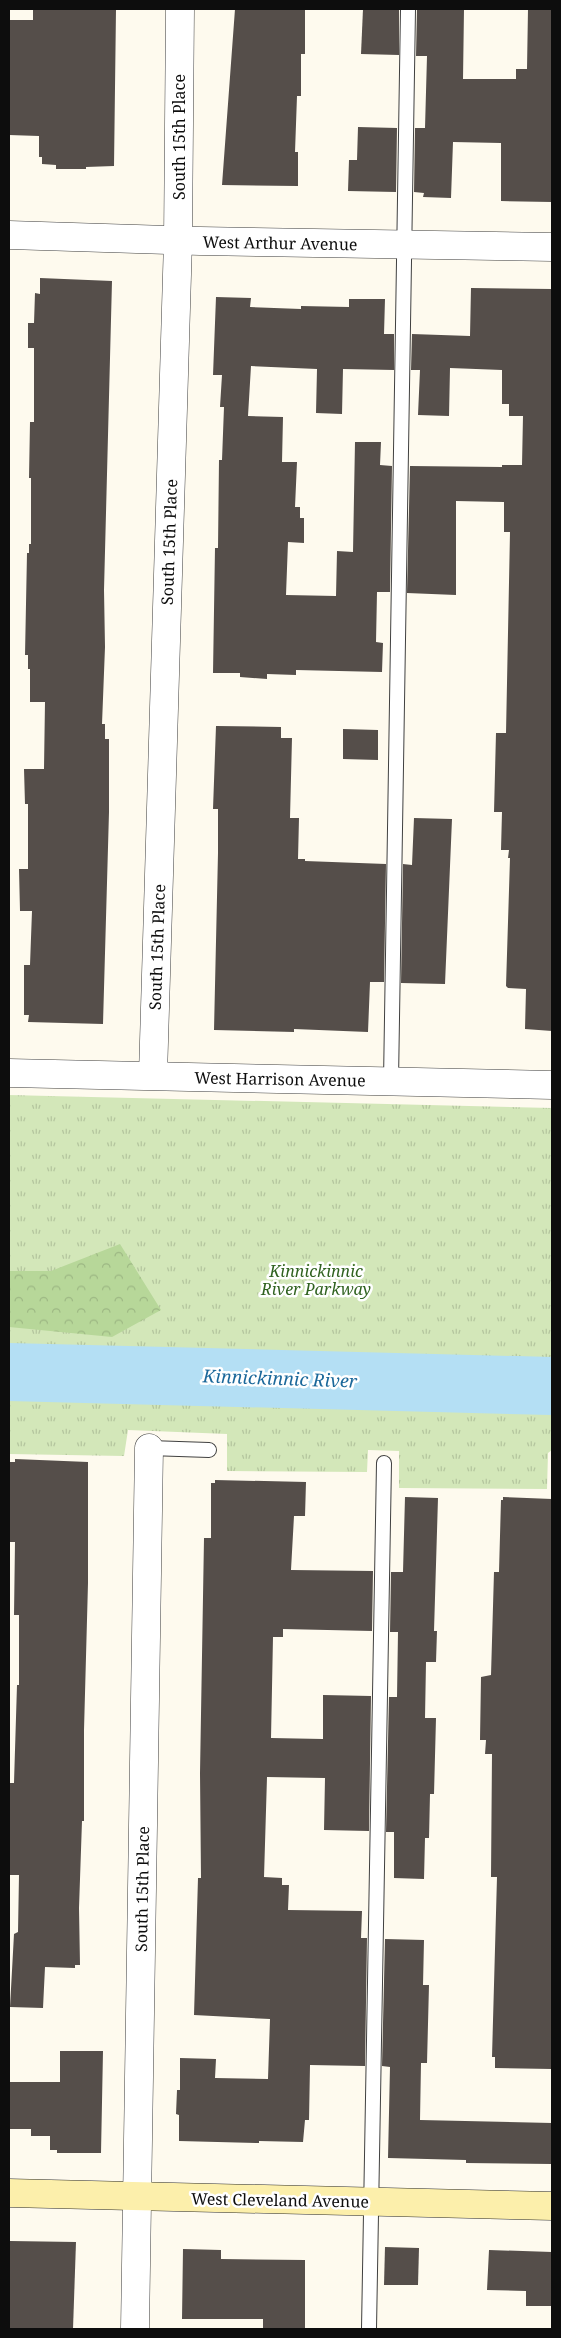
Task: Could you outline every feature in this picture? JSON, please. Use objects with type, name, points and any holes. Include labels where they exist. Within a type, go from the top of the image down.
[{"type":"street","name":"South 15th Place","points":[[153,1075],[178,241],[180,9]]},
{"type":"street","name":"West Arthur Avenue","points":[[9,236],[178,241],[552,247]]},
{"type":"street","name":"West Harrison Avenue","points":[[9,1073],[552,1085]]},
{"type":"street","name":"South 15th Place","points":[[135,2329],[149,1448]]},
{"type":"street","name":"West Cleveland Avenue","points":[[9,2193],[552,2206]]},
{"type":"lane","points":[[391,1081],[406,245],[408,9]]},
{"type":"lane","points":[[149,1448],[209,1450]]},
{"type":"lane","points":[[369,2329],[384,1463]]},
{"type":"green space","name":"Kinnickinnic River Parkway","points":[[9,1095],[552,1108],[552,1450],[548,1453],[547,1489],[399,1488],[399,1451],[368,1450],[367,1472],[227,1471],[227,1434],[128,1430],[124,1456],[9,1454]]},
{"type":"green space","points":[[120,1244],[161,1310],[112,1337],[9,1327],[9,1271],[51,1271]]},
{"type":"building","points":[[33,9],[116,9],[114,166],[86,167],[86,169],[56,169],[56,165],[42,164],[42,157],[39,157],[39,136],[9,135],[9,20],[33,20]]},
{"type":"building","points":[[235,9],[305,9],[305,54],[301,54],[301,96],[297,96],[295,152],[298,152],[298,186],[222,185]]},
{"type":"building","points":[[363,9],[399,9],[399,55],[361,54]]},
{"type":"building","points":[[417,9],[464,9],[463,79],[516,79],[516,69],[527,69],[528,9],[552,9],[552,202],[501,201],[501,143],[453,142],[451,198],[423,197],[424,193],[414,192],[415,128],[425,128],[427,56],[416,56]]},
{"type":"building","points":[[358,127],[397,128],[396,192],[348,191],[349,160],[357,160]]},
{"type":"building","points":[[40,278],[112,281],[102,724],[105,724],[105,739],[109,739],[109,812],[103,1024],[28,1022],[29,1015],[24,1015],[24,965],[30,965],[32,911],[20,911],[19,869],[28,869],[28,804],[25,804],[24,769],[44,769],[45,702],[30,702],[30,669],[28,669],[28,655],[25,655],[27,553],[29,553],[29,544],[31,544],[30,422],[34,422],[34,348],[28,348],[28,323],[34,323],[35,293],[40,294]]},
{"type":"building","points":[[471,288],[552,289],[552,1031],[525,1029],[526,989],[508,988],[506,986],[510,858],[508,858],[509,850],[501,850],[502,812],[494,812],[496,733],[506,733],[510,532],[504,532],[504,502],[456,501],[456,595],[407,593],[410,466],[502,467],[502,465],[522,465],[523,416],[509,416],[509,404],[502,404],[502,370],[450,368],[449,416],[418,415],[420,370],[411,370],[412,334],[470,336]]},
{"type":"building","points":[[216,297],[251,298],[250,307],[301,309],[301,306],[349,307],[349,299],[385,299],[384,334],[394,334],[394,370],[343,369],[342,414],[316,413],[317,369],[251,366],[248,416],[283,417],[282,462],[297,462],[295,507],[300,507],[300,518],[304,518],[304,543],[288,542],[286,595],[336,596],[337,551],[353,552],[355,442],[381,442],[380,465],[392,466],[390,592],[377,592],[376,642],[383,643],[382,672],[296,670],[296,675],[267,674],[267,679],[240,677],[240,673],[213,673],[215,548],[218,548],[219,460],[222,460],[224,407],[220,407],[222,375],[213,375]]},
{"type":"building","points":[[216,726],[281,727],[281,738],[292,738],[290,818],[299,818],[298,859],[305,859],[305,861],[386,864],[384,982],[370,982],[368,1032],[294,1029],[294,1032],[214,1030],[218,853],[218,809],[213,809]]},
{"type":"building","points":[[343,729],[378,730],[378,760],[343,759]]},
{"type":"building","points":[[414,818],[452,819],[445,984],[401,983],[403,864],[412,865]]},
{"type":"building","points":[[15,1459],[88,1462],[88,1583],[84,1730],[84,1821],[82,1821],[79,1908],[80,1965],[75,1965],[75,1968],[45,1967],[43,2008],[10,2007],[14,1934],[18,1932],[19,1875],[9,1875],[9,1783],[14,1783],[17,1685],[19,1685],[19,1615],[14,1615],[15,1542],[9,1542],[9,1462],[15,1462]]},
{"type":"building","points":[[215,1480],[306,1482],[305,1516],[294,1516],[291,1570],[373,1571],[372,1631],[283,1629],[283,1637],[273,1637],[271,1738],[323,1739],[323,1695],[371,1696],[369,1831],[324,1830],[325,1778],[267,1777],[264,1877],[282,1878],[282,1885],[289,1885],[288,1910],[362,1911],[361,1938],[367,1938],[365,2066],[310,2065],[309,2120],[305,2120],[303,2142],[179,2141],[179,2115],[176,2114],[177,2090],[180,2090],[180,2058],[216,2059],[215,2078],[268,2079],[270,2019],[194,2015],[198,1878],[201,1878],[200,1773],[204,1538],[211,1538],[211,1483],[215,1483]]},
{"type":"building","points":[[405,1497],[438,1498],[434,1631],[437,1631],[436,1662],[426,1662],[425,1718],[436,1718],[434,1794],[430,1794],[429,1838],[425,1838],[424,1879],[394,1878],[394,1832],[386,1832],[389,1697],[397,1697],[398,1632],[390,1632],[391,1572],[403,1572]]},
{"type":"building","points":[[503,1497],[552,1499],[552,2069],[495,2068],[495,2057],[492,2057],[497,1877],[491,1877],[492,1754],[485,1754],[486,1740],[480,1740],[481,1677],[491,1675],[494,1572],[499,1572],[501,1500],[503,1500]]},
{"type":"building","points":[[385,1939],[424,1940],[423,1985],[429,1985],[427,2063],[421,2063],[420,2120],[552,2123],[552,2164],[466,2163],[466,2160],[388,2158],[390,2067],[382,2066]]},
{"type":"building","points":[[60,2051],[103,2051],[101,2153],[57,2153],[57,2150],[50,2150],[50,2136],[31,2136],[31,2129],[9,2129],[9,2082],[60,2082]]},
{"type":"building","points":[[10,2241],[76,2242],[73,2329],[9,2329]]},
{"type":"building","points":[[385,2247],[419,2248],[418,2285],[384,2285]]},
{"type":"building","points":[[183,2249],[221,2250],[221,2259],[305,2260],[305,2329],[263,2329],[263,2319],[182,2319]]},
{"type":"building","points":[[489,2250],[552,2252],[552,2306],[526,2306],[526,2291],[487,2290]]},
{"type":"waterway","name":"Kinnickinnic River","points":[[9,1372],[552,1386]]}]
